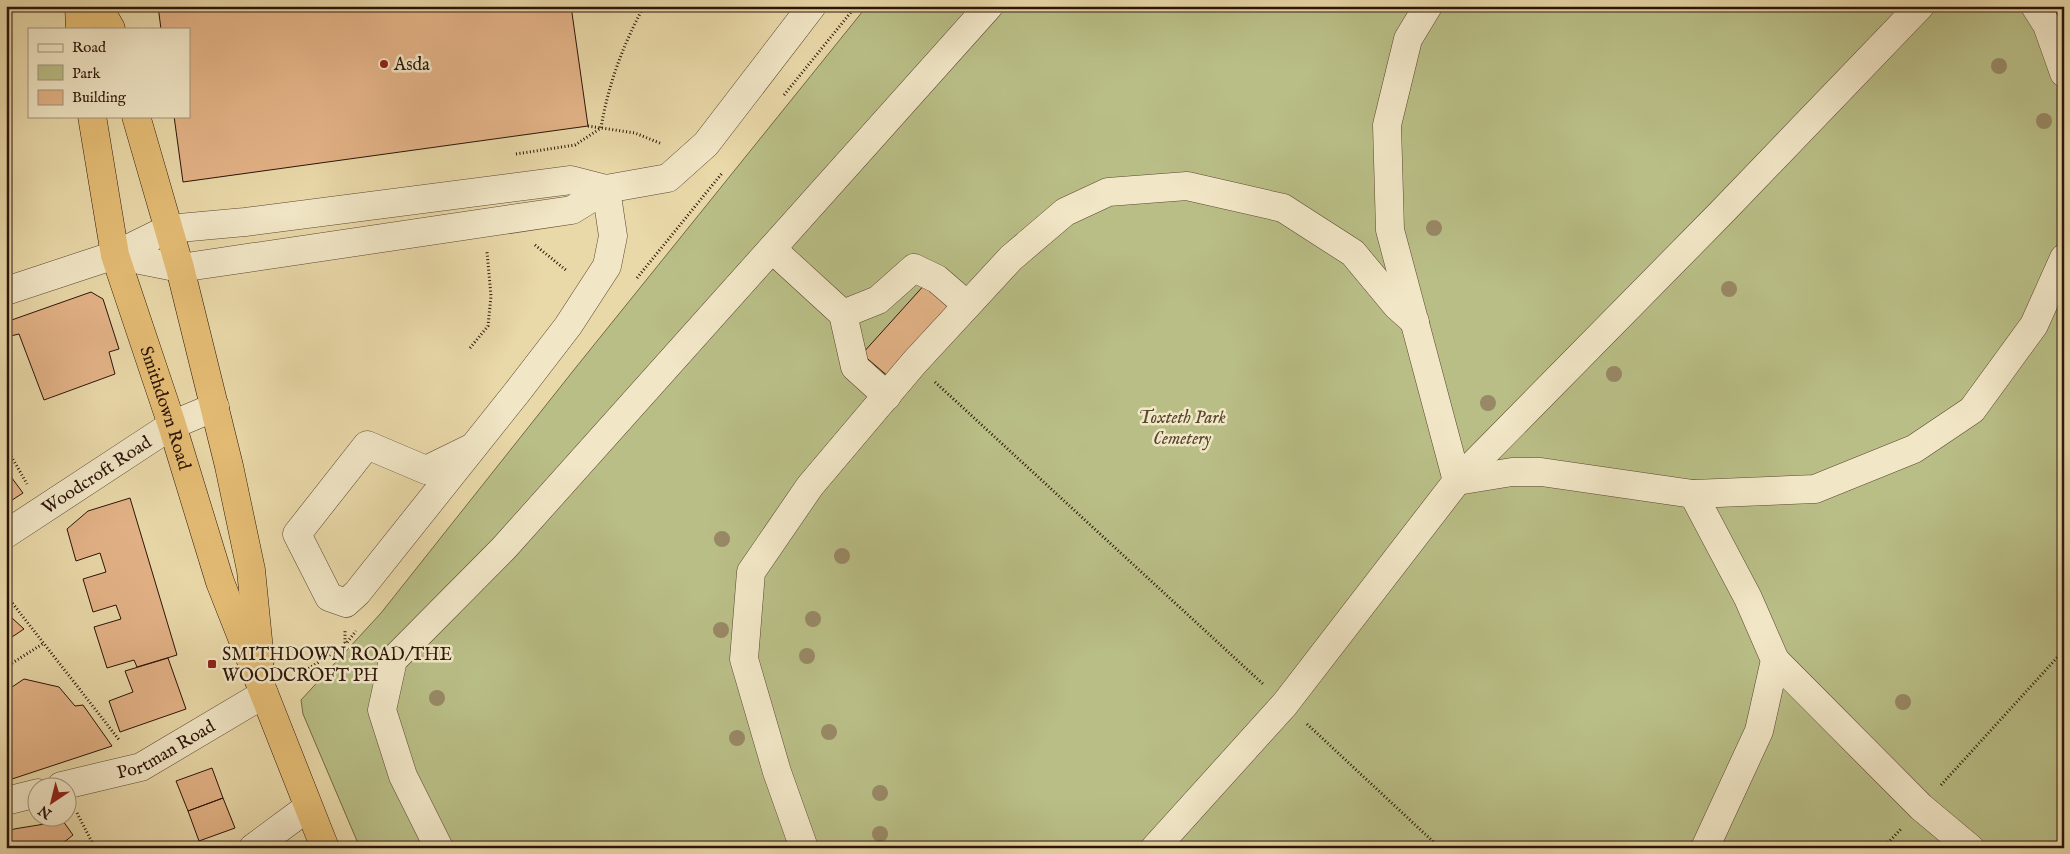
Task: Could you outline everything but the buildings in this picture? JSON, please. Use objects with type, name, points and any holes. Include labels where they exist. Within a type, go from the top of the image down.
[{"type":"highway","points":[[79,6],[80,28]]},
{"type":"highway","points":[[98,6],[110,28]]},
{"type":"highway","name":"Smithdown Road","points":[[92,118],[115,254],[172,424],[220,582],[325,848]]},
{"type":"highway","name":"Smithdown Road","points":[[137,118],[180,268],[215,407],[251,570],[264,694]]},
{"type":"street","points":[[115,254],[180,268],[572,210],[606,189],[668,178],[706,144],[812,6]]},
{"type":"street","points":[[439,848],[403,776],[382,710],[393,660],[504,548],[988,6]]},
{"type":"street","points":[[1428,6],[1408,39],[1387,125],[1390,230],[1457,481]]},
{"type":"street","points":[[1155,848],[1285,704],[1457,481],[1721,213],[1920,6]]},
{"type":"street","points":[[2035,6],[2047,25],[2064,73]]},
{"type":"street","points":[[6,291],[115,254],[168,230],[571,180],[606,189]]},
{"type":"street","points":[[804,848],[777,772],[744,659],[751,572],[810,486],[914,363],[1010,258],[1065,212],[1108,192],[1187,186],[1283,208],[1353,253],[1397,306],[1416,324]]},
{"type":"street","points":[[473,447],[426,470],[367,445],[297,534],[330,597],[346,603],[358,592],[473,447],[568,326],[607,266],[613,236],[606,189]]},
{"type":"street","points":[[772,249],[843,314],[855,367],[887,396]]},
{"type":"street","points":[[1457,481],[1512,472],[1541,472],[1693,494],[1815,489],[1914,449],[1972,410],[2034,325],[2064,258]]},
{"type":"street","points":[[843,314],[878,300],[914,268],[936,279],[968,305]]},
{"type":"street","name":"Woodcroft Road","points":[[6,534],[172,424],[215,407]]},
{"type":"street","points":[[1693,494],[1748,598],[1775,660],[1921,807],[1970,848]]},
{"type":"street","points":[[1705,848],[1759,731],[1775,660]]},
{"type":"street","name":"Portman Road","points":[[78,793],[141,767],[264,694]]},
{"type":"street","points":[[6,802],[28,796]]},
{"type":"street","points":[[253,848],[308,808]]},
{"type":"path","points":[[601,128],[606,95],[629,34],[644,6]]},
{"type":"path","points":[[470,348],[488,326],[491,296],[487,245]]},
{"type":"path","points":[[914,363],[1440,848]]},
{"type":"path","points":[[6,448],[42,511]]},
{"type":"path","points":[[6,595],[141,767]]},
{"type":"path","points":[[264,694],[303,675],[345,645],[346,603]]},
{"type":"path","points":[[6,668],[44,643]]},
{"type":"path","points":[[1883,848],[2064,650]]},
{"type":"path","points":[[78,817],[95,848]]},
{"type":"path","points":[[82,848],[91,842]]},
{"type":"green space","name":"Toxteth Park Cemetery","points":[[867,6],[2064,6],[2064,848],[360,848],[303,714],[301,700],[381,613]]},
{"type":"place","name":"Asda","points":[[384,64]]},
{"type":"place","name":"SMITHDOWN ROAD/THE WOODCROFT PH","points":[[212,664]]}]
